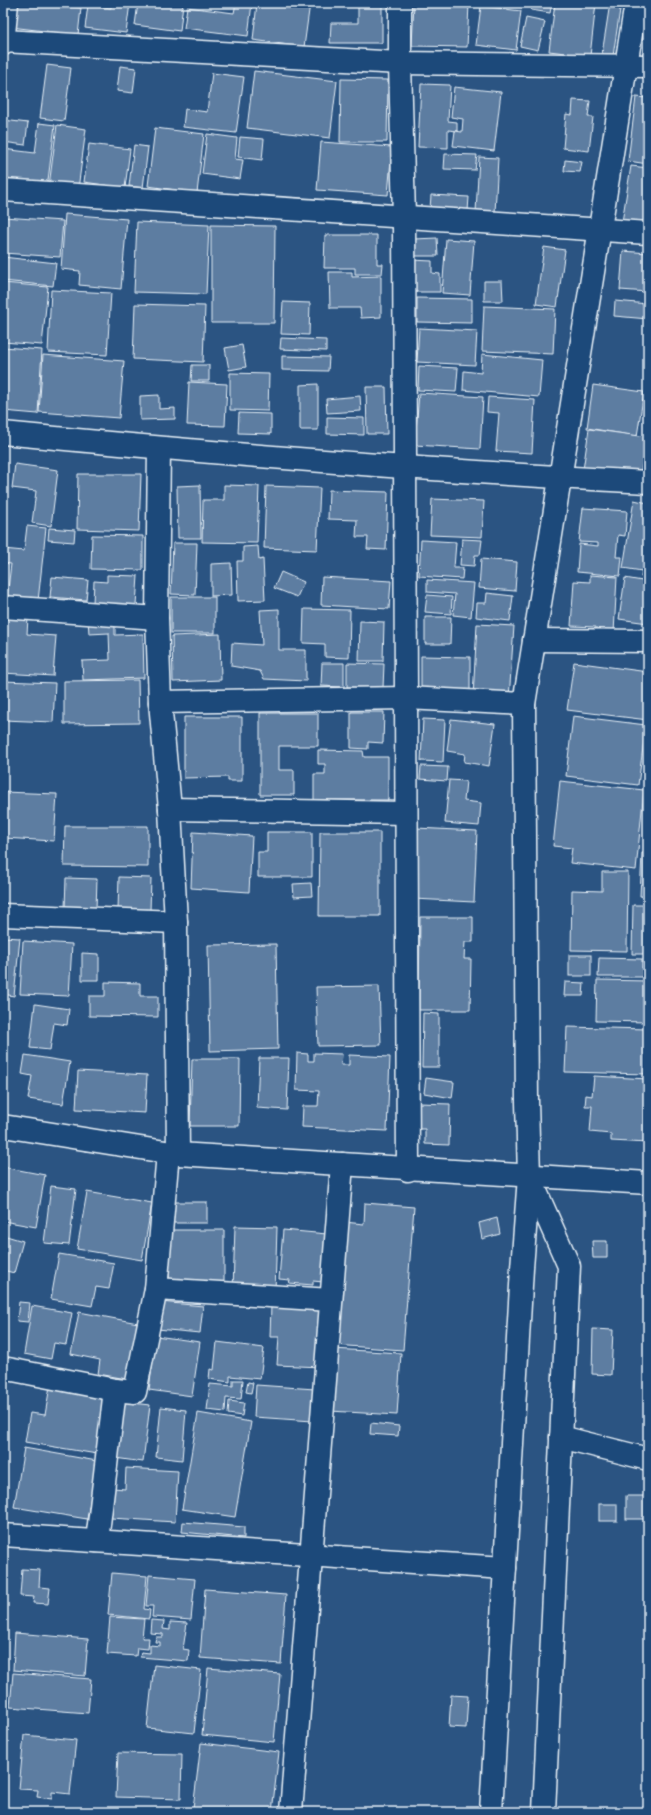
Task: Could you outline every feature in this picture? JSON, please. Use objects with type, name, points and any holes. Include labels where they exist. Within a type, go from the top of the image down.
[{"type":"street","points":[[7,3],[3,42],[400,63],[648,66]]},
{"type":"street","points":[[400,3],[404,217],[405,813],[408,1170]]},
{"type":"street","points":[[491,1812],[522,1268],[530,1177],[526,1093],[524,704],[636,3]]},
{"type":"street","points":[[3,190],[648,233]]},
{"type":"street","points":[[3,433],[159,448],[404,467],[560,478],[648,482]]},
{"type":"street","points":[[3,1368],[115,1390],[135,1392],[156,1289],[173,1153],[176,922],[170,809],[160,702],[157,618],[159,448]]},
{"type":"street","points":[[3,607],[157,618]]},
{"type":"street","points":[[534,640],[648,641]]},
{"type":"street","points":[[160,702],[406,698],[524,704]]},
{"type":"street","points":[[170,809],[405,813]]},
{"type":"street","points":[[3,915],[176,922]]},
{"type":"street","points":[[3,1126],[173,1153],[342,1164],[408,1170],[648,1183]]},
{"type":"street","points":[[291,1812],[342,1164]]},
{"type":"street","points":[[530,1177],[569,1266],[544,1812]]},
{"type":"street","points":[[156,1289],[331,1300]]},
{"type":"street","points":[[98,1541],[115,1390]]},
{"type":"street","points":[[561,1438],[648,1459]]},
{"type":"street","points":[[3,1535],[505,1568]]},
{"type":"building","points":[[14,3],[61,3],[61,6],[81,8],[78,35],[11,27]]},
{"type":"building","points":[[111,3],[130,3],[126,33],[85,28],[88,5],[111,8]]},
{"type":"building","points":[[138,3],[183,3],[180,31],[135,25]]},
{"type":"building","points":[[236,3],[252,3],[248,36],[184,28],[187,7],[234,13]]},
{"type":"building","points":[[257,3],[310,3],[304,47],[253,40]]},
{"type":"building","points":[[358,3],[382,3],[382,43],[330,43],[331,23],[358,23]]},
{"type":"building","points":[[414,3],[469,4],[467,47],[412,46]]},
{"type":"building","points":[[492,3],[523,3],[523,7]]},
{"type":"building","points":[[532,3],[552,3],[550,13],[531,10]]},
{"type":"building","points":[[555,3],[596,3],[590,56],[549,51]]},
{"type":"building","points":[[610,3],[621,3],[613,56],[602,54]]},
{"type":"building","points":[[481,6],[521,11],[516,50],[476,45]]},
{"type":"building","points":[[526,18],[545,22],[538,50],[520,46]]},
{"type":"building","points":[[648,26],[648,57],[644,56]]},
{"type":"building","points":[[47,65],[71,68],[64,121],[40,118]]},
{"type":"building","points":[[120,66],[136,68],[133,93],[117,91]]},
{"type":"building","points":[[254,71],[337,81],[330,138],[247,128]]},
{"type":"building","points":[[212,73],[244,77],[236,133],[183,127],[185,109],[207,112]]},
{"type":"building","points":[[341,79],[388,80],[387,142],[340,142]]},
{"type":"building","points":[[421,84],[450,85],[448,121],[457,122],[457,131],[448,130],[448,148],[418,147]]},
{"type":"building","points":[[454,87],[501,92],[494,151],[453,146],[455,131],[462,132],[463,119],[451,117]]},
{"type":"building","points":[[636,97],[648,98],[648,164],[628,161]]},
{"type":"building","points":[[573,100],[590,101],[588,117],[593,117],[589,151],[563,148],[566,114],[572,115]]},
{"type":"building","points":[[3,120],[28,123],[25,145],[3,142]]},
{"type":"building","points":[[39,123],[55,125],[47,188],[3,183],[3,149],[35,153]]},
{"type":"building","points":[[57,125],[86,129],[78,189],[49,186]]},
{"type":"building","points":[[155,128],[204,134],[197,193],[148,186]]},
{"type":"building","points":[[207,134],[237,138],[235,159],[243,160],[240,179],[202,174]]},
{"type":"building","points":[[240,137],[264,139],[262,160],[238,157]]},
{"type":"building","points":[[321,142],[392,147],[388,195],[317,190]]},
{"type":"building","points":[[89,144],[130,149],[125,188],[84,182]]},
{"type":"building","points":[[134,145],[148,147],[143,188],[129,186]]},
{"type":"building","points":[[445,154],[477,155],[475,170],[444,169]]},
{"type":"building","points":[[479,157],[498,158],[495,213],[476,212]]},
{"type":"building","points":[[565,160],[582,162],[580,172],[564,171]]},
{"type":"building","points":[[631,166],[648,168],[648,226],[622,222]]},
{"type":"building","points":[[431,195],[469,197],[468,211],[430,209]]},
{"type":"building","points":[[65,214],[127,219],[121,289],[79,285],[80,271],[61,269]]},
{"type":"building","points":[[3,217],[63,221],[60,257],[3,253]]},
{"type":"building","points":[[137,222],[209,225],[206,294],[134,292]]},
{"type":"building","points":[[211,225],[275,226],[274,323],[211,323]]},
{"type":"building","points":[[325,235],[377,235],[377,264],[383,264],[382,274],[355,274],[355,268],[324,268]]},
{"type":"building","points":[[437,238],[438,256],[414,256],[414,239]]},
{"type":"building","points":[[446,239],[474,241],[470,295],[442,293]]},
{"type":"building","points":[[544,247],[565,250],[557,307],[536,304]]},
{"type":"building","points":[[623,251],[648,253],[648,292],[620,290]]},
{"type":"building","points":[[3,257],[56,263],[53,286],[3,281]]},
{"type":"building","points":[[412,260],[432,261],[432,273],[440,274],[440,292],[411,292]]},
{"type":"building","points":[[329,272],[352,272],[352,277],[381,276],[381,317],[361,318],[360,308],[330,308]]},
{"type":"building","points":[[484,281],[502,281],[503,301],[484,301]]},
{"type":"building","points":[[3,283],[48,287],[42,345],[3,342]]},
{"type":"building","points":[[51,290],[111,293],[107,355],[48,352]]},
{"type":"building","points":[[417,298],[472,299],[472,323],[417,322]]},
{"type":"building","points":[[615,301],[648,304],[648,319],[614,316]]},
{"type":"building","points":[[283,302],[310,303],[309,335],[281,334]]},
{"type":"building","points":[[135,304],[205,306],[203,362],[133,359]]},
{"type":"building","points":[[484,306],[555,309],[553,354],[482,351]]},
{"type":"building","points":[[419,328],[477,331],[475,365],[417,362]]},
{"type":"building","points":[[281,338],[326,340],[326,351],[280,349]]},
{"type":"building","points":[[242,345],[246,367],[229,370],[225,348]]},
{"type":"building","points":[[3,347],[42,350],[38,414],[3,411]]},
{"type":"building","points":[[482,354],[542,360],[539,397],[463,390],[464,371],[481,373]]},
{"type":"building","points":[[43,355],[124,361],[119,418],[39,412]]},
{"type":"building","points":[[282,356],[329,357],[328,371],[282,370]]},
{"type":"building","points":[[192,365],[209,365],[209,381],[191,381]]},
{"type":"building","points":[[419,366],[458,368],[456,392],[418,390]]},
{"type":"building","points":[[230,373],[269,374],[268,411],[230,410]]},
{"type":"building","points":[[189,382],[227,384],[225,426],[187,425]]},
{"type":"building","points":[[318,384],[318,430],[300,430],[300,385]]},
{"type":"building","points":[[593,385],[644,392],[637,436],[587,428]]},
{"type":"building","points":[[366,387],[386,387],[387,434],[367,434]]},
{"type":"building","points":[[419,393],[483,397],[480,449],[415,445]]},
{"type":"building","points":[[159,395],[159,409],[175,408],[175,419],[140,420],[140,396]]},
{"type":"building","points":[[360,396],[361,411],[327,413],[326,399]]},
{"type":"building","points":[[488,397],[535,400],[532,453],[496,451],[499,413],[487,412]]},
{"type":"building","points":[[239,413],[271,414],[271,434],[238,433]]},
{"type":"building","points":[[327,417],[364,418],[364,435],[327,434]]},
{"type":"building","points":[[589,429],[647,437],[640,478],[583,470]]},
{"type":"building","points":[[15,464],[58,470],[51,526],[32,523],[36,491],[12,488]]},
{"type":"building","points":[[78,474],[141,474],[139,531],[77,529]]},
{"type":"building","points":[[200,485],[201,538],[178,538],[177,486]]},
{"type":"building","points":[[224,485],[259,486],[257,543],[202,542],[203,500],[224,500]]},
{"type":"building","points":[[266,486],[320,488],[317,550],[264,548]]},
{"type":"building","points":[[329,490],[388,492],[386,550],[367,549],[368,537],[356,537],[357,520],[328,519]]},
{"type":"building","points":[[432,499],[484,501],[482,537],[430,535]]},
{"type":"building","points":[[634,500],[648,503],[648,578],[641,577],[642,571],[623,568]]},
{"type":"building","points":[[583,508],[627,511],[625,536],[618,535],[616,557],[622,557],[620,576],[577,572],[579,544],[598,546],[598,543],[579,542]]},
{"type":"building","points":[[27,526],[46,528],[38,601],[7,597],[11,564],[3,563],[3,549],[24,551]]},
{"type":"building","points":[[49,528],[75,530],[74,542],[48,540]]},
{"type":"building","points":[[92,535],[143,536],[143,570],[91,569]]},
{"type":"building","points":[[462,539],[482,540],[480,555],[475,555],[474,566],[460,565]]},
{"type":"building","points":[[421,540],[456,542],[454,568],[463,568],[462,579],[419,576]]},
{"type":"building","points":[[173,543],[197,543],[195,595],[171,594]]},
{"type":"building","points":[[258,546],[259,560],[263,559],[265,600],[238,601],[237,561],[243,561],[243,547]]},
{"type":"building","points":[[481,559],[517,562],[515,591],[479,588]]},
{"type":"building","points":[[231,563],[232,595],[211,596],[211,564]]},
{"type":"building","points":[[281,572],[304,582],[297,597],[274,588]]},
{"type":"building","points":[[107,575],[138,576],[136,605],[93,603],[94,581],[107,582]]},
{"type":"building","points":[[590,575],[617,577],[614,633],[596,632],[596,627],[571,626],[574,581],[590,582]]},
{"type":"building","points":[[52,577],[88,580],[86,600],[50,597]]},
{"type":"building","points":[[322,577],[391,581],[389,609],[321,605]]},
{"type":"building","points":[[625,578],[648,582],[646,611],[648,611],[648,623],[619,619]]},
{"type":"building","points":[[427,580],[474,583],[471,617],[453,615],[455,594],[427,592]]},
{"type":"building","points":[[487,593],[513,596],[510,621],[476,617],[477,603],[486,603]]},
{"type":"building","points":[[427,595],[452,597],[451,614],[425,612]]},
{"type":"building","points":[[171,597],[215,597],[215,633],[171,633]]},
{"type":"building","points":[[279,609],[279,650],[306,650],[306,681],[264,679],[260,671],[231,666],[232,643],[262,645],[260,610]]},
{"type":"building","points":[[304,609],[350,610],[349,658],[325,657],[325,644],[303,643]]},
{"type":"building","points":[[3,616],[28,618],[27,634],[56,636],[53,676],[3,673]]},
{"type":"building","points":[[425,617],[451,617],[450,644],[425,644]]},
{"type":"building","points":[[115,618],[115,635],[143,634],[144,678],[83,680],[82,661],[110,660],[109,633],[89,634],[88,619]]},
{"type":"building","points":[[360,621],[384,622],[383,661],[359,661]]},
{"type":"building","points":[[477,624],[514,626],[509,699],[473,697]]},
{"type":"building","points":[[220,634],[221,680],[173,682],[172,636]]},
{"type":"building","points":[[421,656],[470,657],[470,696],[421,696]]},
{"type":"building","points":[[574,662],[648,672],[648,720],[567,710]]},
{"type":"building","points":[[322,663],[344,663],[344,687],[321,686]]},
{"type":"building","points":[[347,663],[384,664],[383,688],[347,687]]},
{"type":"building","points":[[138,680],[139,723],[64,724],[64,681]]},
{"type":"building","points":[[3,681],[55,683],[53,722],[3,720]]},
{"type":"building","points":[[351,712],[384,712],[383,743],[368,742],[368,749],[351,748]]},
{"type":"building","points":[[260,713],[318,713],[318,746],[279,746],[279,770],[294,770],[294,795],[260,795]]},
{"type":"building","points":[[573,716],[646,725],[638,785],[566,776]]},
{"type":"building","points":[[184,717],[242,717],[242,781],[228,781],[228,777],[184,778]]},
{"type":"building","points":[[423,719],[445,720],[443,762],[421,761]]},
{"type":"building","points":[[451,719],[495,724],[489,766],[464,762],[465,754],[447,751]]},
{"type":"building","points":[[318,750],[363,751],[364,757],[388,757],[388,800],[314,800],[314,774],[325,774],[325,764],[318,764]]},
{"type":"building","points":[[421,766],[448,767],[447,781],[420,779]]},
{"type":"building","points":[[449,780],[466,781],[464,801],[481,803],[479,826],[445,823]]},
{"type":"building","points":[[560,781],[644,790],[636,870],[570,863],[572,848],[553,846]]},
{"type":"building","points":[[3,792],[57,794],[54,841],[3,838]]},
{"type":"building","points":[[65,826],[148,826],[148,867],[64,866]]},
{"type":"building","points":[[416,828],[477,831],[474,902],[413,899]]},
{"type":"building","points":[[193,832],[252,836],[249,892],[191,888]]},
{"type":"building","points":[[267,832],[312,832],[312,877],[258,877],[258,852],[267,852]]},
{"type":"building","points":[[320,832],[380,832],[380,916],[319,916]]},
{"type":"building","points":[[642,853],[648,853],[648,897],[640,896]]},
{"type":"building","points":[[602,872],[628,872],[627,951],[571,950],[572,890],[602,891]]},
{"type":"building","points":[[119,877],[151,878],[150,911],[118,910]]},
{"type":"building","points":[[66,878],[97,879],[96,909],[65,908]]},
{"type":"building","points":[[311,883],[312,896],[294,897],[293,884]]},
{"type":"building","points":[[633,905],[648,905],[648,954],[632,954]]},
{"type":"building","points":[[420,917],[473,917],[473,942],[465,942],[464,959],[471,959],[470,1010],[419,1010]]},
{"type":"building","points":[[3,937],[20,938],[14,996],[3,994]]},
{"type":"building","points":[[23,941],[72,944],[69,996],[20,994]]},
{"type":"building","points":[[276,944],[278,1049],[210,1051],[208,945]]},
{"type":"building","points":[[82,953],[99,954],[99,980],[82,980]]},
{"type":"building","points":[[569,955],[591,955],[591,976],[569,976]]},
{"type":"building","points":[[599,958],[642,959],[642,968],[648,968],[648,977],[598,977]]},
{"type":"building","points":[[597,980],[648,981],[648,1022],[596,1021]]},
{"type":"building","points":[[105,982],[140,983],[140,996],[158,996],[158,1017],[89,1016],[89,996],[105,996]]},
{"type":"building","points":[[565,982],[584,983],[583,996],[564,996]]},
{"type":"building","points":[[379,986],[381,1045],[318,1046],[316,987]]},
{"type":"building","points":[[35,1004],[69,1009],[67,1025],[54,1023],[50,1050],[30,1048]]},
{"type":"building","points":[[423,1013],[439,1014],[439,1067],[422,1067]]},
{"type":"building","points":[[567,1027],[648,1029],[648,1074],[565,1072]]},
{"type":"building","points":[[297,1053],[308,1054],[308,1061],[314,1061],[314,1053],[342,1054],[341,1065],[349,1065],[349,1055],[390,1057],[387,1131],[302,1127],[303,1106],[318,1106],[319,1091],[296,1090]]},
{"type":"building","points":[[25,1055],[70,1062],[63,1104],[28,1099],[32,1076],[22,1074]]},
{"type":"building","points":[[259,1058],[289,1058],[287,1110],[257,1108]]},
{"type":"building","points":[[192,1059],[240,1059],[239,1126],[190,1126]]},
{"type":"building","points":[[78,1071],[147,1075],[145,1113],[76,1109]]},
{"type":"building","points":[[594,1076],[648,1079],[648,1143],[611,1141],[611,1134],[590,1132],[592,1106],[585,1106],[586,1095],[592,1096]]},
{"type":"building","points":[[426,1078],[454,1082],[452,1098],[424,1093]]},
{"type":"building","points":[[419,1103],[450,1104],[449,1145],[425,1144],[425,1129],[418,1129]]},
{"type":"building","points":[[3,1167],[45,1175],[36,1227],[3,1221]]},
{"type":"building","points":[[51,1186],[76,1189],[69,1245],[44,1243]]},
{"type":"building","points":[[87,1192],[152,1203],[142,1260],[77,1249]]},
{"type":"building","points":[[171,1202],[207,1202],[207,1223],[170,1223]]},
{"type":"building","points":[[365,1203],[414,1207],[403,1350],[334,1345],[344,1222],[364,1224]]},
{"type":"building","points":[[497,1218],[500,1234],[482,1239],[479,1223]]},
{"type":"building","points":[[235,1226],[277,1227],[275,1292],[233,1291]]},
{"type":"building","points":[[170,1230],[224,1230],[224,1284],[169,1284]]},
{"type":"building","points":[[283,1230],[327,1234],[323,1282],[313,1281],[313,1285],[289,1283],[290,1280],[279,1279]]},
{"type":"building","points":[[3,1235],[23,1241],[14,1273],[3,1270]]},
{"type":"building","points":[[592,1241],[607,1241],[607,1258],[593,1258]]},
{"type":"building","points":[[59,1254],[114,1263],[109,1289],[96,1287],[92,1306],[51,1299]]},
{"type":"building","points":[[19,1302],[30,1303],[28,1322],[17,1321]]},
{"type":"building","points":[[160,1302],[203,1306],[200,1333],[157,1329]]},
{"type":"building","points":[[32,1306],[72,1313],[66,1345],[54,1343],[51,1359],[24,1354]]},
{"type":"building","points":[[271,1306],[323,1308],[321,1367],[277,1365],[279,1337],[270,1337]]},
{"type":"building","points":[[79,1312],[138,1323],[127,1379],[98,1374],[100,1360],[71,1354]]},
{"type":"building","points":[[593,1329],[613,1330],[611,1375],[592,1374]]},
{"type":"building","points":[[156,1336],[200,1342],[192,1396],[149,1390]]},
{"type":"building","points":[[217,1342],[264,1348],[260,1379],[230,1376],[230,1382],[209,1379],[210,1369],[214,1370]]},
{"type":"building","points":[[333,1349],[401,1353],[397,1415],[330,1411]]},
{"type":"building","points":[[233,1380],[243,1380],[241,1399],[226,1398],[225,1412],[207,1410],[210,1384],[233,1386]]},
{"type":"building","points":[[248,1382],[253,1383],[251,1393],[246,1392]]},
{"type":"building","points":[[256,1385],[315,1389],[313,1421],[254,1417]]},
{"type":"building","points":[[50,1386],[107,1396],[97,1454],[25,1442],[30,1413],[45,1415]]},
{"type":"building","points":[[229,1401],[244,1403],[242,1416],[228,1414]]},
{"type":"building","points":[[122,1402],[150,1405],[143,1462],[115,1458]]},
{"type":"building","points":[[161,1407],[186,1410],[182,1460],[156,1457]]},
{"type":"building","points":[[198,1413],[251,1422],[235,1517],[182,1509]]},
{"type":"building","points":[[371,1423],[399,1426],[398,1436],[370,1434]]},
{"type":"building","points":[[24,1448],[97,1461],[87,1519],[14,1507]]},
{"type":"building","points":[[126,1468],[178,1471],[175,1522],[111,1518],[113,1488],[125,1489]]},
{"type":"building","points":[[626,1496],[648,1496],[648,1519],[626,1519]]},
{"type":"building","points":[[599,1504],[617,1504],[617,1521],[599,1521]]},
{"type":"building","points":[[183,1522],[244,1527],[244,1538],[182,1532]]},
{"type":"building","points":[[22,1569],[40,1570],[39,1587],[50,1588],[48,1604],[33,1603],[34,1597],[20,1596]]},
{"type":"building","points":[[112,1573],[147,1576],[144,1609],[150,1610],[149,1619],[108,1615]]},
{"type":"building","points":[[149,1575],[195,1579],[191,1620],[152,1617],[153,1606],[146,1606]]},
{"type":"building","points":[[205,1589],[286,1595],[281,1664],[200,1658]]},
{"type":"building","points":[[110,1617],[144,1619],[142,1638],[149,1638],[148,1649],[137,1648],[136,1656],[107,1654]]},
{"type":"building","points":[[151,1620],[164,1621],[163,1629],[170,1630],[170,1622],[187,1623],[183,1649],[189,1650],[188,1661],[140,1657],[141,1652],[150,1653],[150,1645],[160,1646],[160,1642],[155,1642],[156,1637],[163,1637],[163,1634],[150,1633]]},
{"type":"building","points":[[15,1633],[88,1639],[85,1676],[13,1670]]},
{"type":"building","points":[[154,1665],[201,1670],[194,1733],[147,1728]]},
{"type":"building","points":[[208,1668],[280,1674],[274,1742],[202,1735]]},
{"type":"building","points":[[13,1673],[91,1679],[88,1713],[10,1707]]},
{"type":"building","points":[[451,1695],[468,1696],[466,1728],[449,1727]]},
{"type":"building","points":[[24,1735],[76,1740],[70,1794],[52,1792],[52,1799],[37,1797],[38,1790],[19,1789]]},
{"type":"building","points":[[201,1743],[279,1752],[272,1812],[217,1812],[193,1809]]},
{"type":"building","points":[[118,1753],[182,1754],[181,1799],[116,1797]]}]
